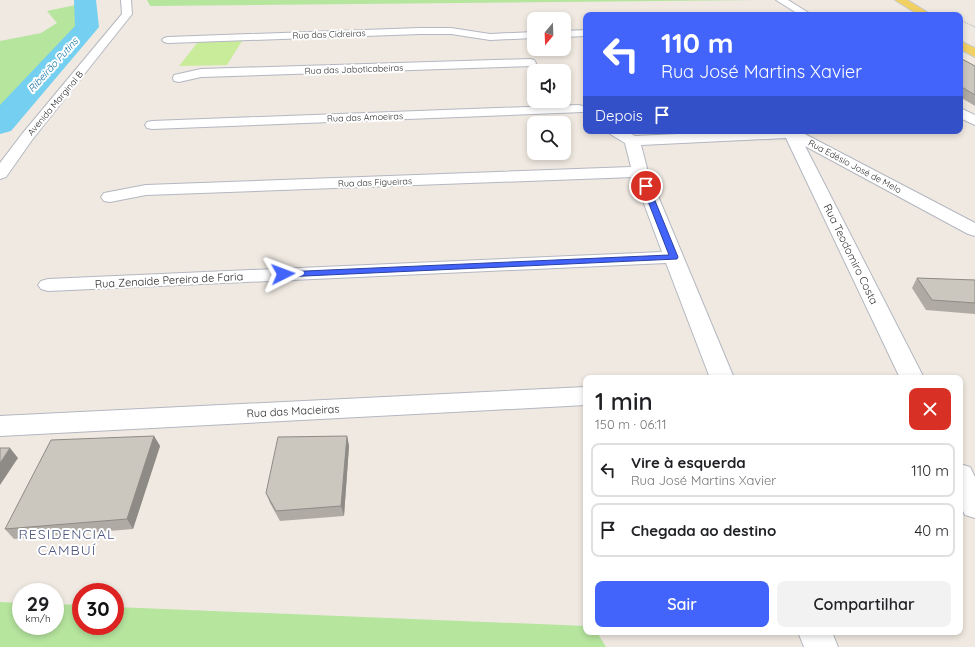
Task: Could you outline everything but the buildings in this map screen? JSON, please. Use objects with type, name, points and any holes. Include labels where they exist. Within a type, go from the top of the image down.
[{"type":"main road","points":[[895,2],[906,12]]},
{"type":"main road","points":[[895,2],[920,12]]},
{"type":"main road","points":[[963,35],[975,41]]},
{"type":"main road","points":[[963,46],[975,53]]},
{"type":"street","name":"Avenida Marginal B","points":[[0,174],[27,137],[127,14],[126,0]]},
{"type":"street","points":[[781,0],[793,3],[804,12]]},
{"type":"street","name":"Rua das Cidreiras","points":[[168,40],[420,31],[451,31],[490,37]]},
{"type":"street","points":[[571,34],[583,33]]},
{"type":"street","points":[[490,37],[527,35]]},
{"type":"street","points":[[490,37],[512,49],[531,64]]},
{"type":"street","name":"Rua das Jaboticabeiras","points":[[179,78],[201,73],[527,67]]},
{"type":"street","points":[[571,102],[582,112]]},
{"type":"street","name":"Rua das Amoeiras","points":[[152,126],[582,112]]},
{"type":"street","points":[[963,114],[975,121]]},
{"type":"street","points":[[620,134],[632,141],[756,134]]},
{"type":"street","name":"Rua Teodomiro Costa","points":[[792,134],[911,375]]},
{"type":"street","name":"Rua Edésio José de Melo","points":[[795,134],[975,230]]},
{"type":"street","points":[[632,141],[640,172],[721,375]]},
{"type":"street","name":"Rua das Figueiras","points":[[110,197],[146,190],[640,172]]},
{"type":"street","name":"Rua Zenaide Pereira de Faria","points":[[48,285],[674,257]]},
{"type":"street","name":"Rua das Macieiras","points":[[0,426],[583,396]]},
{"type":"street","points":[[963,481],[975,506]]},
{"type":"street","points":[[816,635],[821,647]]},
{"type":"path","points":[[963,21],[975,27]]},
{"type":"green space","points":[[147,0],[757,0],[150,6]]},
{"type":"green space","points":[[85,3],[87,27],[0,124],[0,41],[41,33],[57,23],[47,11]]},
{"type":"green space","points":[[242,41],[227,65],[179,66],[198,42]]},
{"type":"green space","points":[[0,602],[12,603],[12,635],[64,635],[64,604],[72,605],[72,635],[124,635],[124,607],[583,626],[583,635],[599,635],[606,647],[0,647]]},
{"type":"waterway","name":"Ribeirão Putins","points":[[0,124],[87,27],[85,0]]},
{"type":"district","name":"RESIDENCIAL CAMBUÍ","points":[[67,542]]},
{"type":"route","points":[[283,274],[674,257],[646,186]]}]
